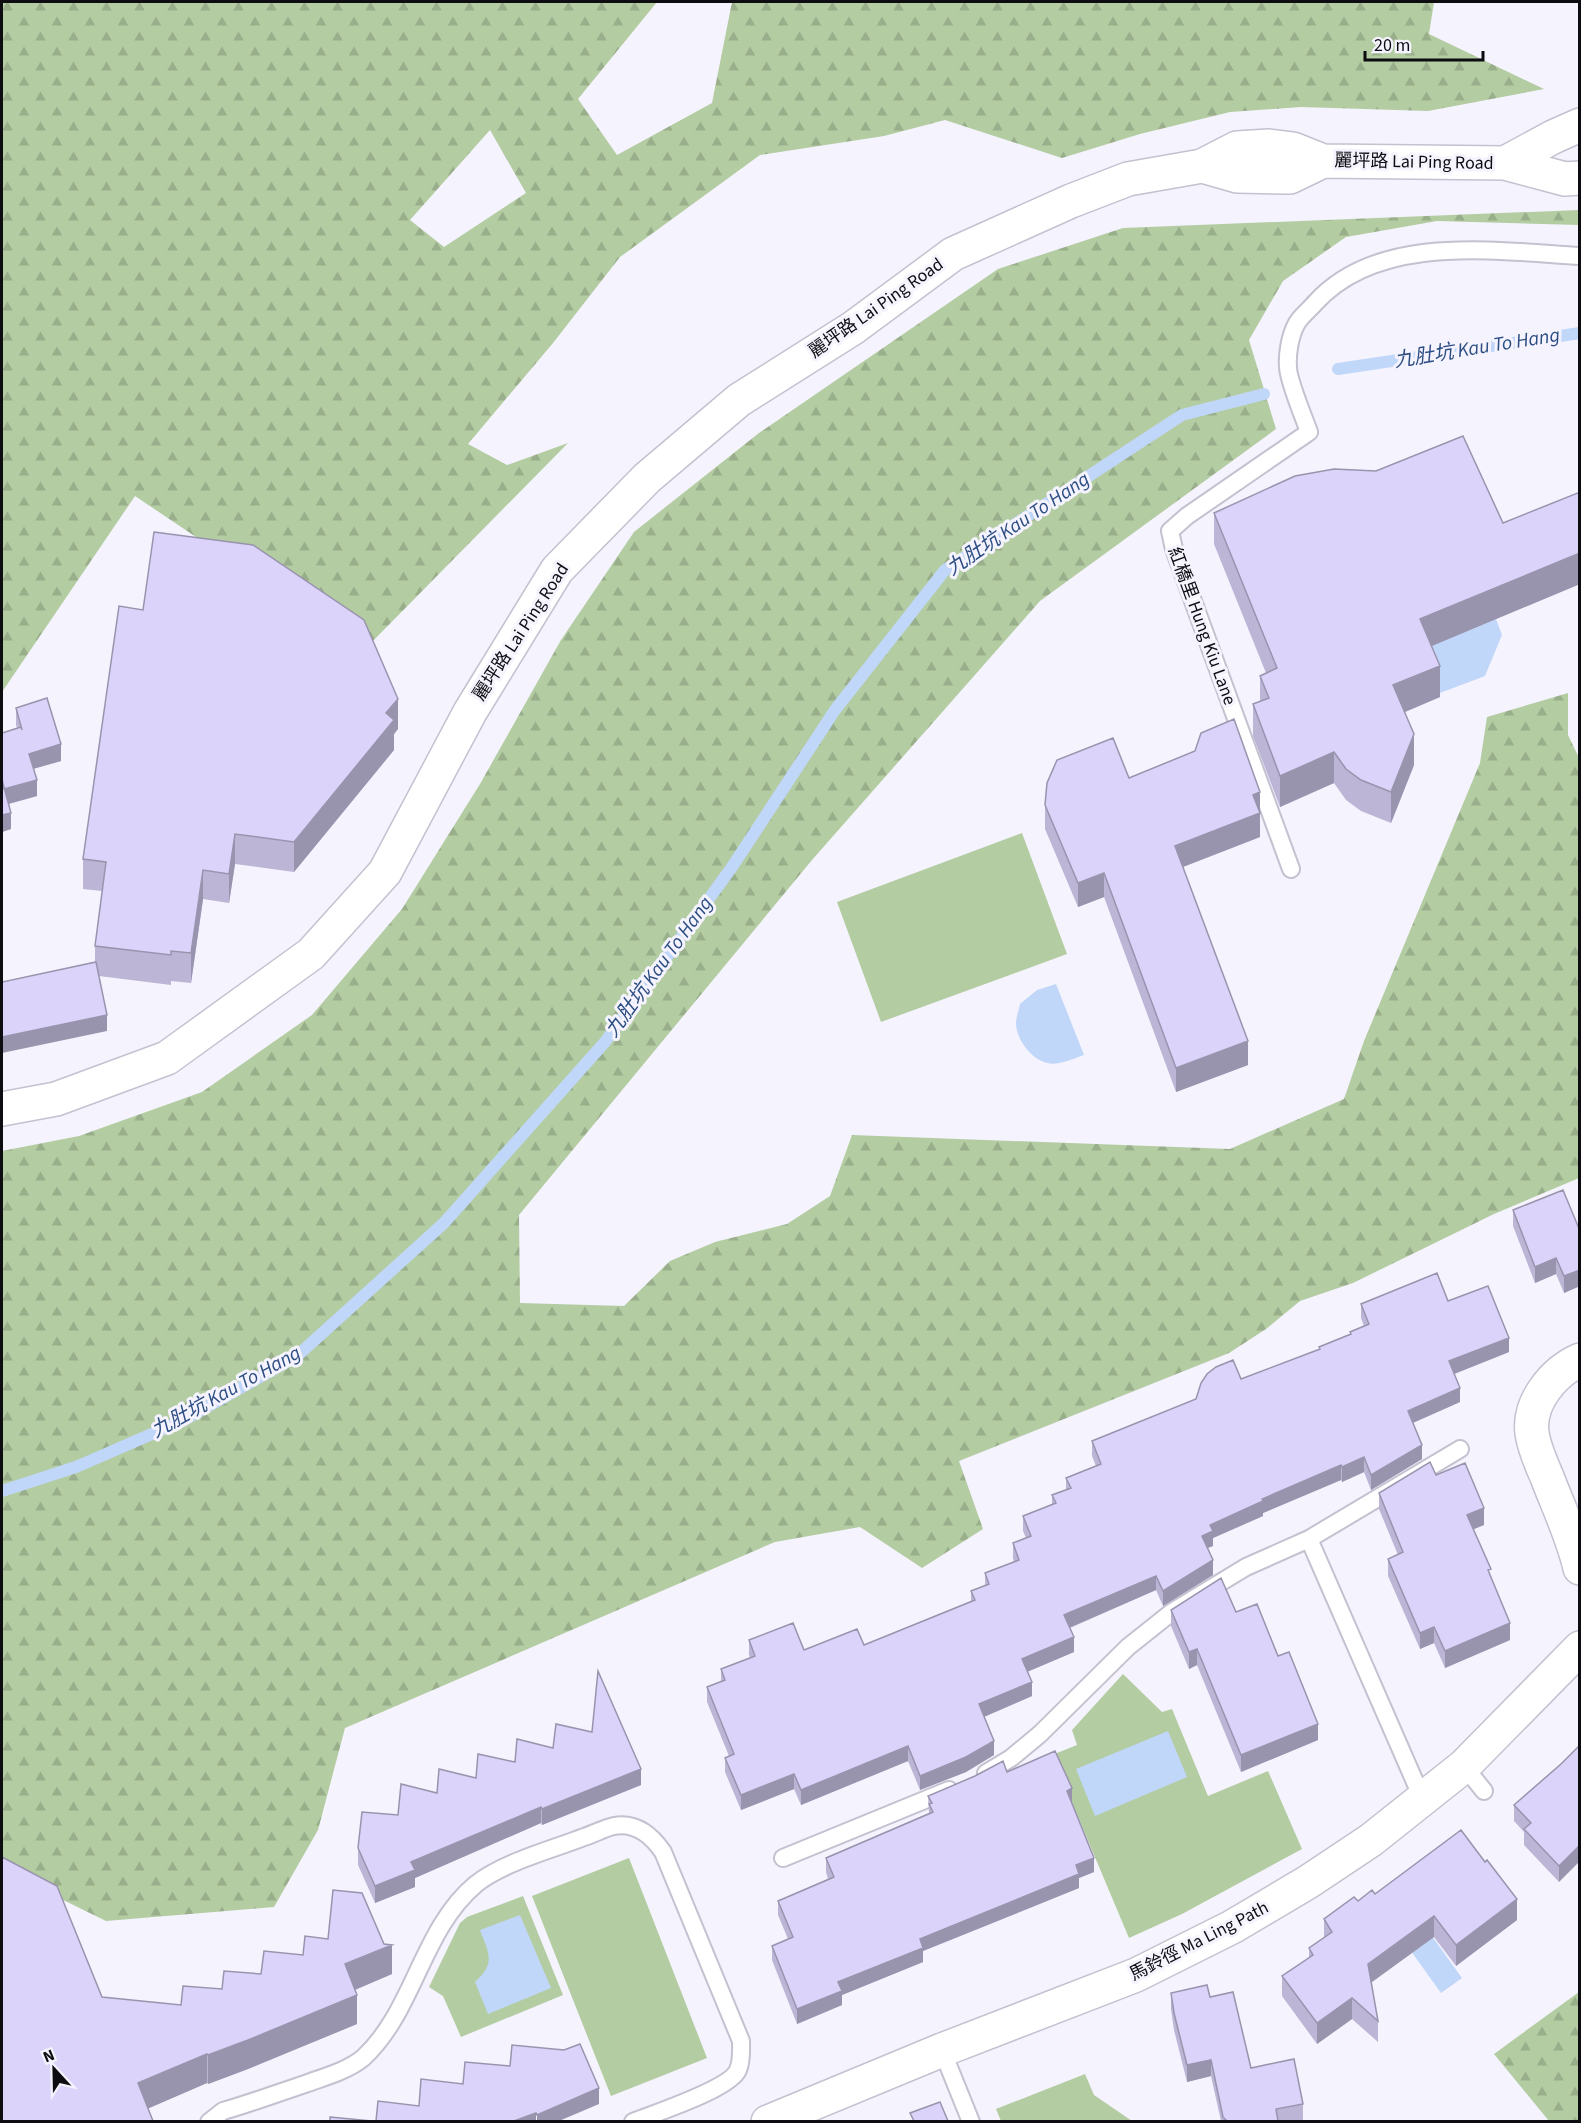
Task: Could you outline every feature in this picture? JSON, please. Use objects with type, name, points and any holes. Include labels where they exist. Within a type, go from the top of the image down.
[{"type":"street","name":"麗坪路 Lai Ping Road","points":[[1505,163],[1580,125]]},
{"type":"street","name":"麗坪路 Lai Ping Road","points":[[2,1109],[56,1099],[167,1058],[311,954],[385,872],[470,712],[556,570],[647,478],[739,400],[853,328],[953,254],[1071,201],[1128,179],[1202,166],[1237,176],[1290,177],[1323,161],[1505,163],[1565,179],[1580,178]]},
{"type":"street","points":[[1579,1562],[1538,1455],[1532,1432],[1534,1415],[1541,1394],[1553,1378],[1570,1364],[1580,1360]]},
{"type":"street","name":"馬鈴徑 Ma Ling Path","points":[[768,2121],[942,2050],[1136,1975],[1232,1927],[1308,1882],[1362,1846],[1464,1766],[1574,1654],[1580,1629]]},
{"type":"lane","name":"紅橋里 Hung Kiu Lane","points":[[1291,869],[1174,549],[1170,531],[1187,516],[1309,432],[1287,369],[1290,345],[1297,323],[1321,296],[1359,269],[1390,258],[1431,252],[1503,252],[1580,256]]},
{"type":"lane","points":[[783,1858],[966,1783],[1011,1758],[1128,1647],[1172,1612],[1246,1567],[1309,1539],[1460,1449]]},
{"type":"lane","points":[[1309,1539],[1422,1798]]},
{"type":"lane","points":[[1464,1766],[1484,1791]]},
{"type":"lane","points":[[209,2121],[223,2111],[340,2072],[361,2060],[392,2022],[444,1920],[476,1884],[514,1864],[614,1826],[642,1830],[663,1852],[741,2041],[738,2070],[730,2080],[717,2088],[633,2121]]},
{"type":"lane","points":[[942,2050],[972,2121]]},
{"type":"green space","points":[[2,2],[657,2],[578,99],[617,155],[712,103],[732,2],[1434,2],[1429,34],[1544,89],[1428,111],[1301,107],[1230,112],[1140,134],[1062,158],[945,120],[884,136],[760,155],[620,257],[553,343],[468,444],[507,465],[568,443],[364,650],[135,496],[2,692]],"holes":[[[490,130],[526,193],[444,247],[410,220]]]},
{"type":"green space","points":[[1579,210],[1579,225],[1437,221],[1346,237],[1283,281],[1249,340],[1276,429],[1040,601],[812,860],[519,1215],[520,1303],[624,1306],[670,1261],[715,1242],[787,1224],[830,1196],[852,1135],[1230,1149],[1344,1099],[1364,1041],[1480,763],[1487,717],[1568,693],[1568,735],[1580,760],[1579,1178],[1494,1214],[1353,1283],[1300,1301],[1266,1329],[1229,1353],[959,1461],[983,1529],[922,1568],[860,1527],[775,1542],[345,1728],[318,1830],[274,1907],[106,1921],[2,1870],[2,1151],[79,1136],[202,1092],[312,1015],[402,909],[480,784],[561,640],[634,532],[759,433],[998,269],[1123,228]]},
{"type":"green space","points":[[1022,833],[1067,954],[881,1022],[837,902]]},
{"type":"green space","points":[[1123,1674],[1162,1712],[1172,1709],[1208,1796],[1268,1771],[1302,1849],[1182,1914],[1129,1938],[1052,1755],[1077,1745],[1072,1730]]},
{"type":"green space","points":[[629,1858],[707,2058],[611,2096],[532,1896]]},
{"type":"green space","points":[[523,1896],[563,1995],[461,2037],[443,1996],[429,1987],[460,1923],[467,1917]]},
{"type":"green space","points":[[1579,1992],[1579,2121],[1549,2121],[1494,2054]]},
{"type":"green space","points":[[1085,2074],[1094,2095],[1132,2121],[1001,2121],[996,2109]]},
{"type":"water","points":[[1493,611],[1502,635],[1485,676],[1440,693],[1420,639]]},
{"type":"water","points":[[1056,984],[1084,1055],[1066,1062],[1051,1064],[1041,1061],[1030,1053],[1022,1042],[1016,1021],[1020,1004],[1037,990]]},
{"type":"water","points":[[1168,1731],[1187,1777],[1095,1816],[1076,1769]]},
{"type":"water","points":[[1396,1886],[1462,1978],[1441,1993],[1375,1901]]},
{"type":"water","points":[[520,1915],[551,1988],[488,2014],[475,1982],[486,1969],[489,1958],[480,1930]]},
{"type":"building","points":[[1463,436],[1503,523],[1580,492],[1580,553],[1420,619],[1440,666],[1393,685],[1414,734],[1391,792],[1361,780],[1346,769],[1334,752],[1280,776],[1253,704],[1269,698],[1260,676],[1277,668],[1214,513],[1295,476],[1334,469],[1376,471]]},
{"type":"building","points":[[154,532],[253,545],[364,620],[398,699],[386,713],[394,720],[294,842],[235,834],[229,874],[203,870],[191,953],[171,951],[171,955],[95,946],[106,862],[83,859],[119,606],[143,610]]},
{"type":"building","points":[[47,698],[61,744],[29,754],[37,780],[4,789],[2,733],[21,727],[22,730],[16,708]]},
{"type":"building","points":[[1234,719],[1260,792],[1253,795],[1260,813],[1175,846],[1248,1041],[1176,1068],[1104,873],[1078,883],[1045,805],[1047,783],[1057,760],[1113,738],[1129,778],[1195,751],[1201,733]]},
{"type":"building","points":[[2,780],[11,813],[2,815]]},
{"type":"building","points":[[96,962],[107,1015],[2,1037],[2,982]]},
{"type":"building","points":[[1563,1190],[1580,1231],[1580,1270],[1564,1276],[1556,1258],[1535,1267],[1513,1210]]},
{"type":"building","points":[[1437,1273],[1448,1301],[1488,1286],[1509,1338],[1449,1361],[1460,1388],[1408,1411],[1422,1445],[1371,1475],[1364,1457],[1262,1499],[1263,1501],[1210,1525],[1213,1531],[1202,1536],[1213,1560],[1163,1591],[1156,1576],[1064,1615],[1074,1637],[1022,1659],[1032,1682],[979,1704],[994,1741],[966,1757],[920,1776],[908,1746],[801,1790],[794,1774],[741,1795],[725,1758],[734,1754],[707,1687],[725,1680],[721,1669],[755,1656],[749,1640],[793,1623],[804,1650],[857,1629],[864,1645],[975,1600],[971,1591],[989,1584],[985,1573],[1019,1560],[1013,1543],[1031,1536],[1023,1516],[1056,1503],[1052,1495],[1071,1488],[1066,1478],[1101,1464],[1092,1441],[1196,1399],[1201,1383],[1216,1367],[1233,1360],[1241,1379],[1320,1349],[1319,1347],[1351,1334],[1350,1332],[1369,1324],[1361,1304]]},
{"type":"building","points":[[1430,1462],[1436,1475],[1465,1463],[1484,1508],[1467,1515],[1491,1569],[1488,1570],[1510,1623],[1445,1651],[1434,1627],[1420,1633],[1388,1559],[1403,1552],[1379,1493]]},
{"type":"building","points":[[1221,1578],[1236,1612],[1257,1604],[1278,1656],[1289,1652],[1318,1724],[1241,1755],[1197,1649],[1189,1652],[1171,1610]]},
{"type":"building","points":[[598,1671],[641,1769],[542,1809],[541,1807],[411,1862],[415,1870],[375,1886],[358,1848],[362,1812],[398,1815],[401,1784],[437,1793],[439,1769],[476,1778],[478,1754],[515,1762],[517,1739],[553,1748],[556,1724],[592,1732]]},
{"type":"building","points":[[1580,1745],[1580,1845],[1559,1866],[1524,1829],[1531,1823],[1514,1805]]},
{"type":"building","points":[[1055,1751],[1072,1788],[1067,1791],[1094,1858],[1076,1865],[1079,1874],[920,1939],[923,1948],[838,1982],[842,1991],[797,2009],[772,1946],[793,1937],[778,1901],[834,1877],[826,1858],[933,1812],[928,1796],[1003,1761],[1007,1772]]},
{"type":"building","points":[[1461,1830],[1517,1899],[1456,1945],[1434,1916],[1368,1964],[1378,2021],[1352,1998],[1317,2023],[1282,1976],[1313,1955],[1309,1948],[1332,1932],[1324,1919],[1354,1897],[1358,1901],[1372,1890],[1375,1894]]},
{"type":"building","points":[[2,1857],[57,1886],[102,1997],[181,2005],[183,1986],[222,1989],[224,1971],[261,1974],[264,1951],[303,1955],[305,1936],[328,1939],[333,1890],[362,1893],[384,1944],[392,1945],[345,1964],[357,1995],[138,2083],[153,2121],[2,2121]]},
{"type":"building","points":[[1207,1985],[1210,1997],[1233,1992],[1251,2068],[1294,2059],[1303,2104],[1276,2109],[1278,2121],[1227,2121],[1223,2117],[1211,2060],[1187,2065],[1171,1993]]},
{"type":"building","points":[[580,2044],[599,2088],[537,2115],[536,2113],[514,2121],[376,2121],[378,2101],[419,2106],[421,2079],[463,2084],[465,2062],[510,2066],[512,2045],[564,2050]]},
{"type":"building","points":[[940,2102],[948,2121],[914,2121],[910,2113]]},
{"type":"building","points":[[330,2117],[372,2121],[330,2121]]},
{"type":"waterway","name":"九肚坑 Kau To Hang","points":[[1338,369],[1580,333]]},
{"type":"waterway","name":"九肚坑 Kau To Hang","points":[[2,1491],[76,1467],[184,1420],[297,1356],[444,1223],[605,1042],[732,867],[835,710],[945,570],[1182,415],[1264,394]]}]
